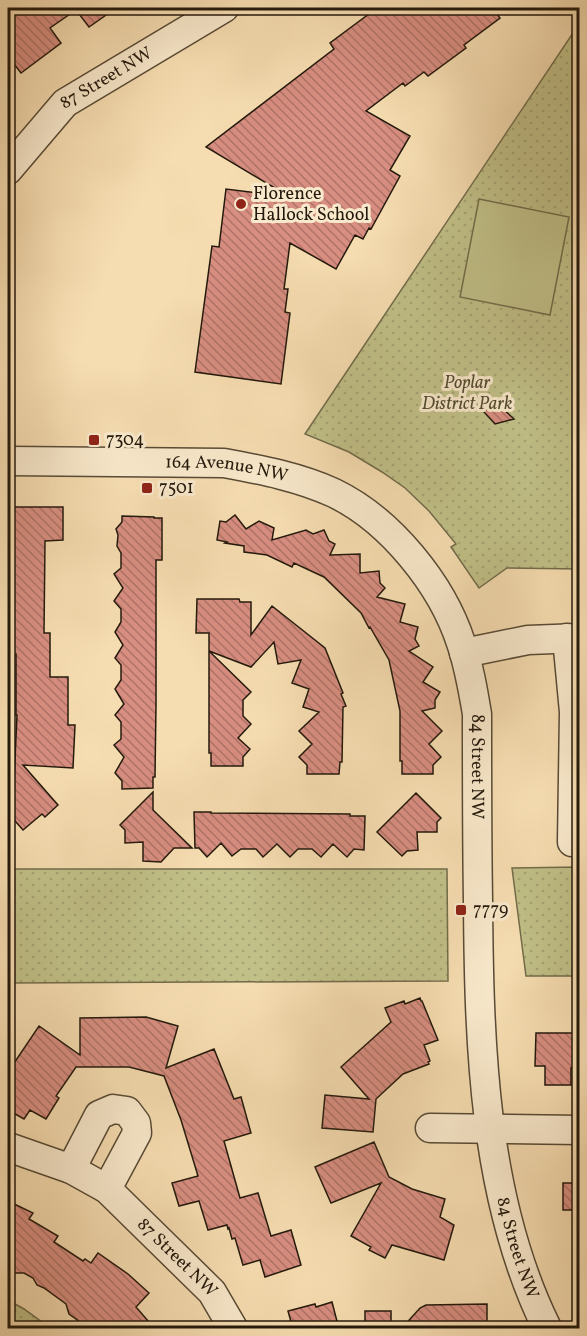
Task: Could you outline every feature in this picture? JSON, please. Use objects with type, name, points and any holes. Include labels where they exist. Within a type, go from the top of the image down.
[{"type":"street","name":"87 Street NW","points":[[8,170],[65,103],[224,8]]},
{"type":"street","name":"164 Avenue NW","points":[[8,461],[224,463],[301,480]]},
{"type":"street","name":"84 Street NW","points":[[301,480],[336,494],[362,511],[408,552],[430,581],[450,615],[470,673],[477,714],[479,1019],[491,1128],[501,1189],[519,1259],[547,1329]]},
{"type":"street","points":[[464,653],[528,640],[573,638],[576,772],[573,842]]},
{"type":"street","points":[[71,1169],[99,1115],[113,1109],[127,1112],[136,1123],[137,1133],[109,1191]]},
{"type":"street","points":[[430,1128],[579,1130]]},
{"type":"street","name":"87 Street NW","points":[[8,1147],[71,1169],[109,1191],[212,1292],[233,1329]]},
{"type":"green space","points":[[568,8],[579,8],[579,24]]},
{"type":"green space","name":"Poplar District Park","points":[[579,24],[579,569],[507,568],[479,588],[451,547],[456,544],[429,511],[405,488],[349,452],[305,434]]},
{"type":"green space","points":[[479,199],[569,217],[550,315],[460,297]]},
{"type":"green space","points":[[579,867],[579,976],[526,976],[512,868]]},
{"type":"green space","points":[[8,869],[447,869],[448,981],[8,983]]},
{"type":"green space","points":[[8,1300],[24,1309],[50,1328],[8,1328]]},
{"type":"building","points":[[8,8],[116,8],[89,27],[76,10],[50,28],[61,43],[21,73],[8,56]]},
{"type":"building","points":[[377,8],[492,8],[500,18],[464,45],[466,48],[428,76],[424,72],[405,86],[403,83],[366,111],[410,136],[390,170],[400,176],[371,229],[369,228],[363,239],[355,235],[336,269],[290,243],[284,289],[288,289],[285,312],[290,313],[281,384],[195,372],[212,246],[219,247],[226,189],[290,197],[206,147],[334,49],[330,43]]},
{"type":"building","points":[[500,406],[514,419],[495,424],[483,411]]},
{"type":"building","points":[[9,507],[63,507],[63,540],[45,541],[44,633],[50,633],[50,677],[68,677],[68,725],[75,725],[73,768],[23,765],[58,805],[45,817],[42,814],[23,830],[8,813],[8,774],[14,782],[17,715],[16,654],[8,654]]},
{"type":"building","points":[[235,515],[246,529],[259,521],[274,528],[272,540],[306,530],[313,534],[324,530],[329,541],[335,544],[330,555],[360,554],[360,573],[379,571],[380,583],[385,588],[377,597],[405,604],[400,622],[418,627],[415,639],[419,646],[409,651],[433,667],[423,682],[440,692],[435,700],[435,708],[422,711],[442,731],[429,744],[441,757],[433,765],[433,774],[402,774],[400,711],[389,660],[361,613],[324,577],[294,563],[292,567],[267,555],[244,552],[244,546],[217,540],[220,521],[226,522]]},
{"type":"building","points":[[122,516],[162,518],[162,560],[156,560],[156,705],[153,788],[122,789],[122,781],[115,773],[124,757],[114,745],[121,739],[121,722],[115,715],[124,704],[115,689],[121,680],[121,665],[115,658],[123,645],[115,632],[121,622],[121,609],[114,601],[123,588],[114,574],[121,568],[121,553],[117,546],[116,529],[122,522]]},
{"type":"building","points":[[197,599],[239,599],[240,602],[251,602],[251,635],[272,606],[325,648],[346,706],[343,707],[342,762],[340,762],[339,774],[307,774],[307,765],[299,757],[312,744],[299,731],[319,712],[303,707],[309,689],[292,683],[301,660],[278,664],[274,642],[251,667],[209,651],[209,633],[196,633]]},
{"type":"building","points":[[209,651],[251,692],[243,700],[243,716],[251,724],[238,738],[250,749],[243,757],[243,766],[211,766]]},
{"type":"building","points":[[153,792],[153,810],[192,848],[174,848],[161,862],[143,861],[143,842],[125,843],[125,830],[120,825]]},
{"type":"building","points":[[416,793],[441,818],[437,822],[437,832],[417,832],[418,850],[407,851],[402,856],[377,832]]},
{"type":"building","points":[[194,812],[365,816],[364,850],[354,849],[347,857],[333,844],[321,857],[312,849],[298,849],[290,857],[277,844],[263,857],[256,849],[241,849],[232,856],[221,843],[207,857],[199,848],[195,848]]},
{"type":"building","points":[[420,998],[438,1040],[424,1045],[429,1064],[403,1074],[376,1099],[373,1132],[322,1128],[325,1095],[369,1099],[341,1067],[391,1022],[385,1008]]},
{"type":"building","points":[[146,1017],[178,1026],[166,1068],[214,1049],[234,1099],[241,1097],[251,1133],[224,1141],[240,1198],[258,1193],[271,1236],[291,1230],[301,1265],[265,1277],[260,1260],[243,1265],[235,1238],[232,1239],[227,1225],[208,1230],[199,1201],[179,1206],[172,1183],[198,1176],[181,1120],[164,1076],[129,1067],[76,1067],[56,1096],[59,1098],[46,1119],[30,1110],[24,1119],[8,1110],[8,1072],[39,1026],[80,1055],[80,1018]]},
{"type":"building","points":[[536,1033],[579,1033],[579,1067],[571,1068],[571,1085],[545,1085],[545,1066],[535,1066]]},
{"type":"building","points":[[374,1142],[389,1177],[412,1189],[445,1199],[440,1217],[454,1225],[444,1260],[392,1245],[385,1258],[369,1250],[371,1247],[351,1236],[381,1183],[331,1203],[315,1167]]},
{"type":"building","points":[[563,1183],[579,1183],[579,1210],[563,1210]]},
{"type":"building","points":[[8,1201],[33,1213],[29,1219],[58,1236],[54,1242],[83,1261],[85,1259],[91,1263],[98,1253],[128,1274],[149,1293],[136,1307],[155,1329],[90,1329],[69,1314],[66,1304],[37,1285],[33,1278],[24,1273],[8,1273]]},
{"type":"building","points":[[332,1302],[339,1329],[293,1329],[288,1311]]},
{"type":"building","points":[[487,1304],[487,1329],[401,1329],[420,1308],[426,1305]]},
{"type":"building","points":[[365,1311],[391,1311],[391,1329],[365,1329]]},
{"type":"place","name":"Florence Hallock School","points":[[241,204]]},
{"type":"place","name":"7304","points":[[94,440]]},
{"type":"place","name":"7501","points":[[147,488]]},
{"type":"place","name":"7779","points":[[461,910]]}]
